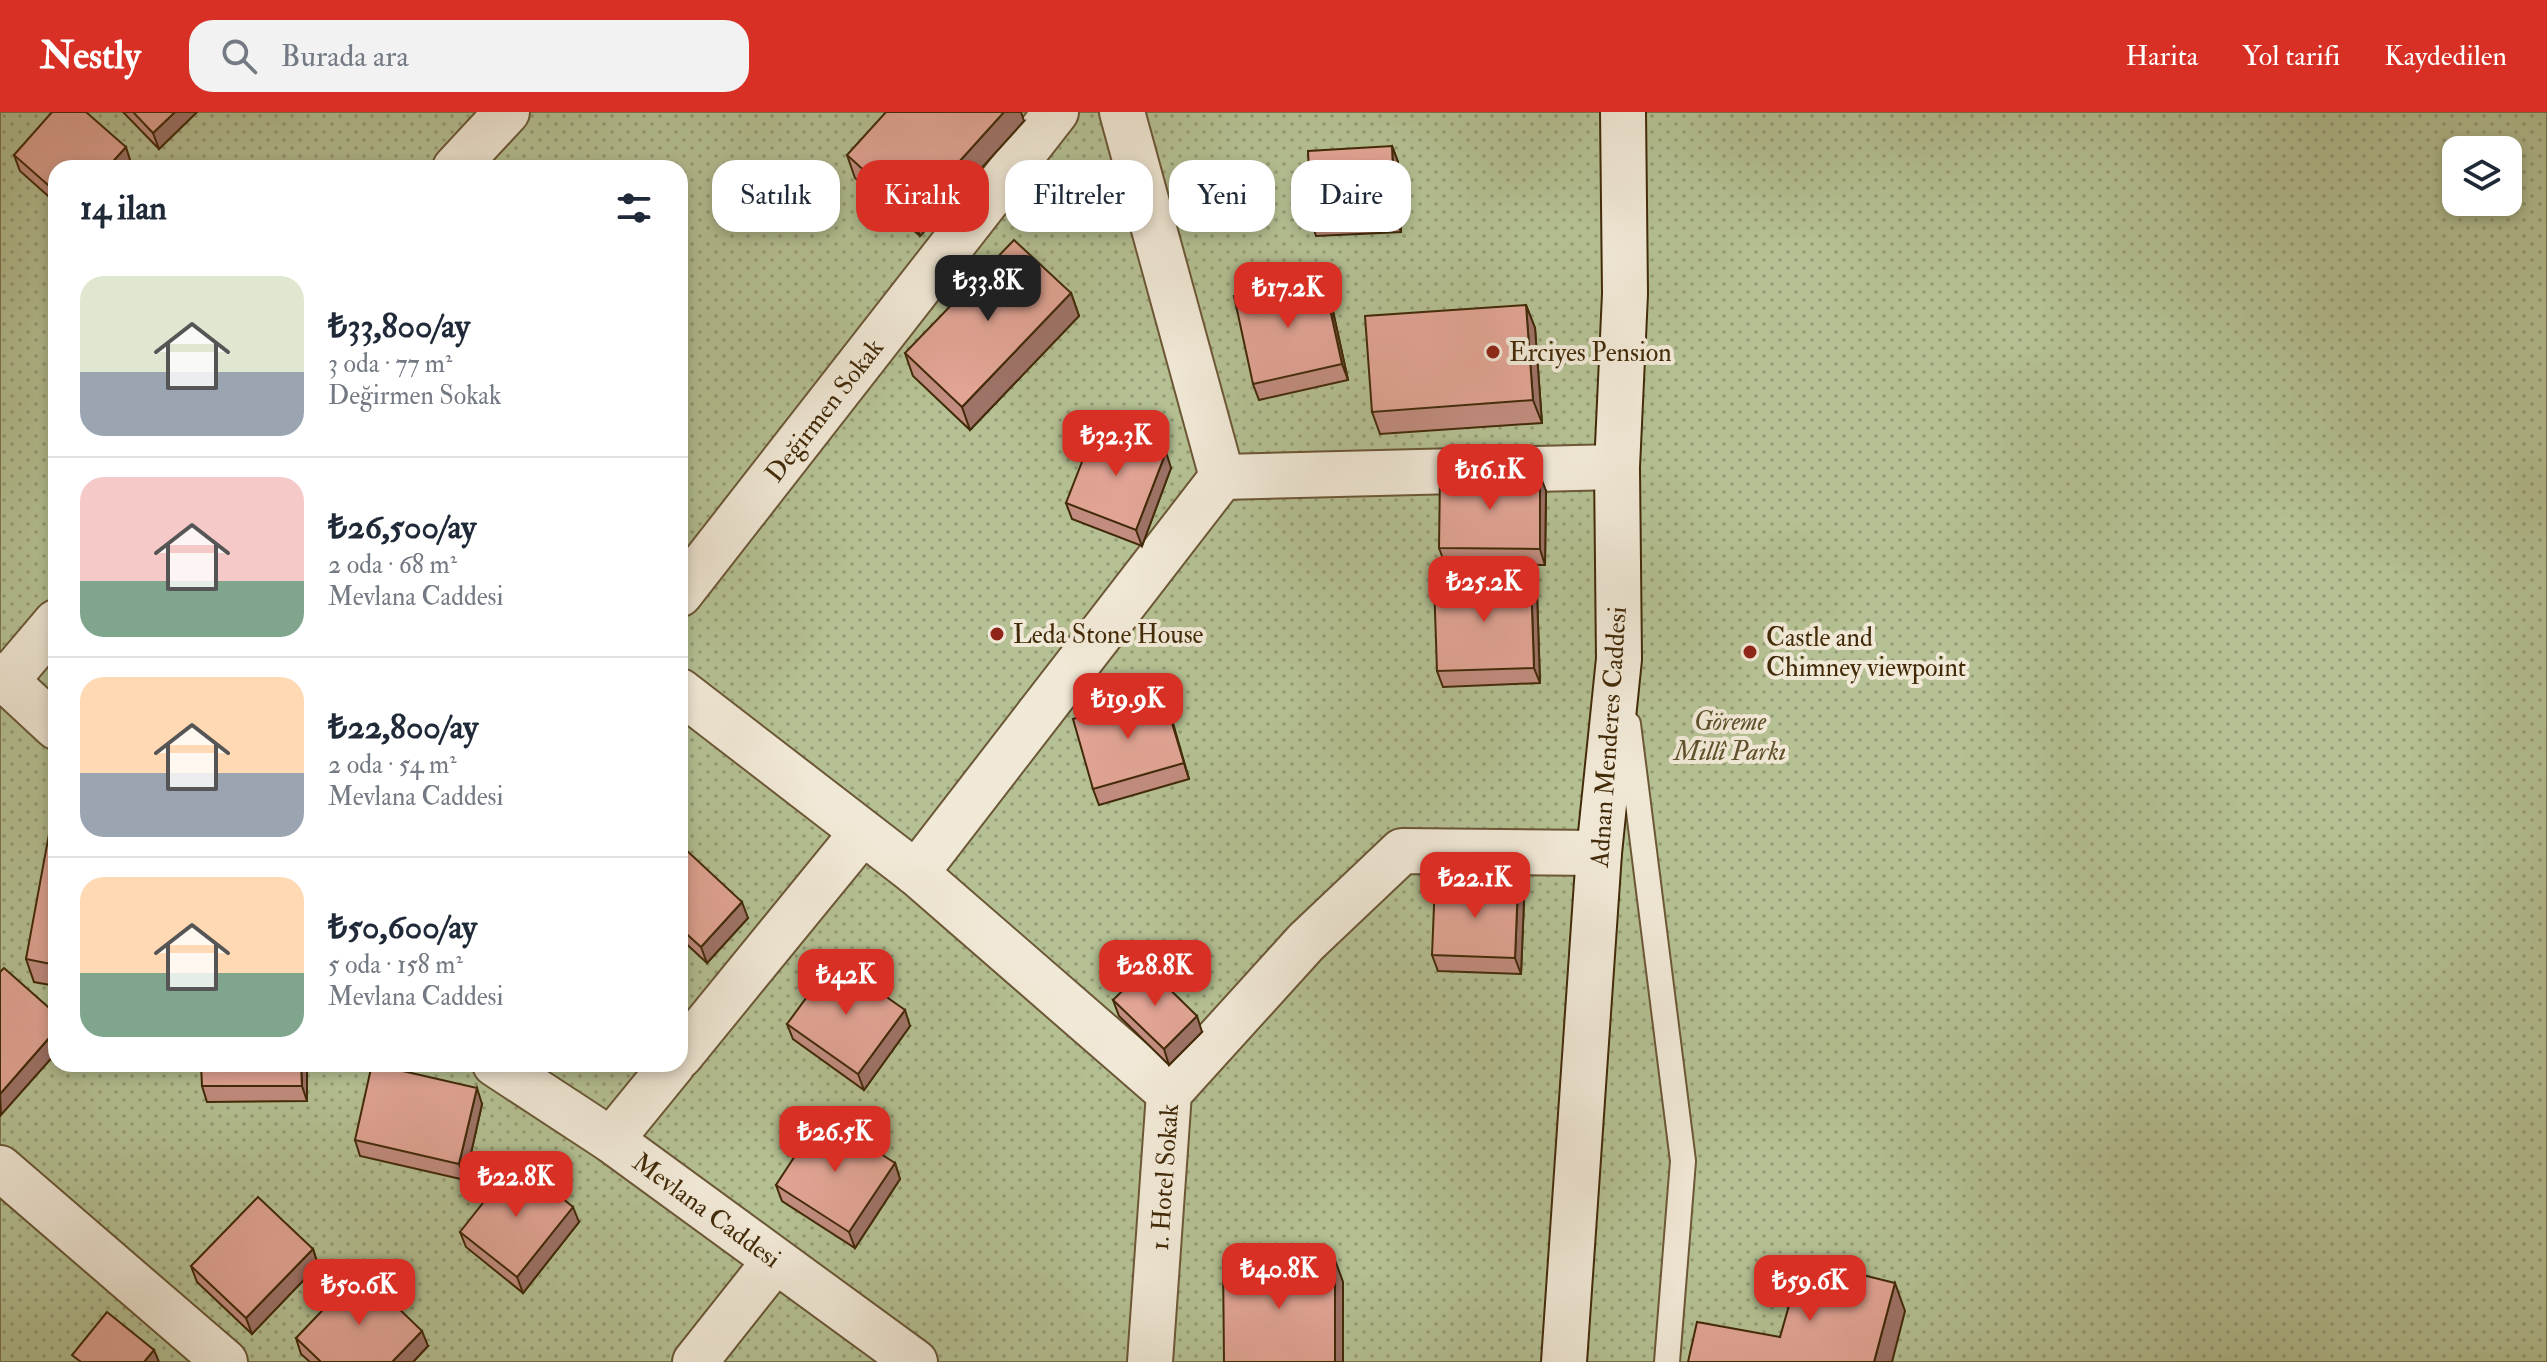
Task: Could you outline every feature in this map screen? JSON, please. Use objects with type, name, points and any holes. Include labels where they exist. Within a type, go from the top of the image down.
[{"type":"street","points":[[462,160],[507,112]]},
{"type":"street","name":"Değirmen Sokak","points":[[688,584],[1056,112]]},
{"type":"street","points":[[1122,112],[1222,477]]},
{"type":"street","name":"Adnan Menderes Caddesi","points":[[1564,1362],[1599,853],[1619,659],[1617,467],[1625,294],[1623,112]]},
{"type":"street","points":[[1222,477],[1617,467]]},
{"type":"street","points":[[916,873],[1222,477]]},
{"type":"street","points":[[48,630],[3,678],[48,720]]},
{"type":"street","points":[[688,697],[916,873],[1169,1093]]},
{"type":"street","points":[[688,1046],[862,833]]},
{"type":"street","name":"1. Hotel Sokak","points":[[1150,1362],[1169,1093],[1306,942],[1402,851],[1599,853]]},
{"type":"street","name":"Mevlana Caddesi","points":[[507,1072],[611,1140],[915,1362]]},
{"type":"street","points":[[611,1140],[666,1072]]},
{"type":"street","points":[[0,1168],[225,1362]]},
{"type":"street","points":[[695,1362],[775,1261]]},
{"type":"lane","points":[[1619,659],[1683,1161],[1667,1362]]},
{"type":"green space","name":"Göreme Millî Parkı","points":[[0,112],[2547,112],[2547,1362],[0,1362]]},
{"type":"building","points":[[52,112],[86,112],[126,147],[114,160],[48,160],[48,185],[14,155]]},
{"type":"building","points":[[133,112],[175,112],[153,133]]},
{"type":"building","points":[[886,112],[1004,112],[961,160],[856,160],[856,163],[847,155]]},
{"type":"building","points":[[1392,146],[1393,160],[1308,160],[1308,151]]},
{"type":"building","points":[[1014,240],[1071,293],[962,407],[905,353]]},
{"type":"building","points":[[1323,277],[1342,364],[1253,384],[1234,296]]},
{"type":"building","points":[[1526,305],[1533,400],[1372,412],[1365,316]]},
{"type":"building","points":[[1096,426],[1166,452],[1136,530],[1066,503]]},
{"type":"building","points":[[1440,474],[1540,475],[1540,549],[1439,548]]},
{"type":"building","points":[[1531,578],[1534,668],[1437,671],[1434,581]]},
{"type":"building","points":[[1163,693],[1184,763],[1093,789],[1073,719]]},
{"type":"building","points":[[48,839],[48,963],[26,959]]},
{"type":"building","points":[[688,852],[742,902],[701,947],[688,935]]},
{"type":"building","points":[[1435,882],[1518,885],[1515,958],[1432,955]]},
{"type":"building","points":[[834,960],[905,1010],[858,1074],[787,1024]]},
{"type":"building","points":[[1147,967],[1197,1016],[1164,1049],[1113,1000]]},
{"type":"building","points":[[4,968],[48,1007],[48,1039],[0,1094],[0,972]]},
{"type":"building","points":[[201,1072],[301,1072],[302,1086],[202,1086]]},
{"type":"building","points":[[370,1072],[407,1072],[477,1088],[459,1164],[355,1140]]},
{"type":"building","points":[[821,1116],[895,1163],[849,1232],[776,1185]]},
{"type":"building","points":[[516,1161],[573,1207],[517,1277],[460,1232]]},
{"type":"building","points":[[258,1197],[313,1249],[246,1318],[191,1266]]},
{"type":"building","points":[[1223,1260],[1335,1260],[1335,1362],[1224,1362]]},
{"type":"building","points":[[1802,1260],[1895,1283],[1874,1362],[1688,1362],[1697,1322],[1780,1337]]},
{"type":"building","points":[[360,1271],[422,1331],[392,1362],[321,1362],[296,1338]]},
{"type":"building","points":[[107,1312],[154,1350],[144,1362],[81,1362],[72,1355]]},
{"type":"place","name":"Erciyes Pension","points":[[1493,352]]},
{"type":"place","name":"Leda Stone House","points":[[997,634]]},
{"type":"place","name":"Castle and Chimney viewpoint","points":[[1750,652]]}]
